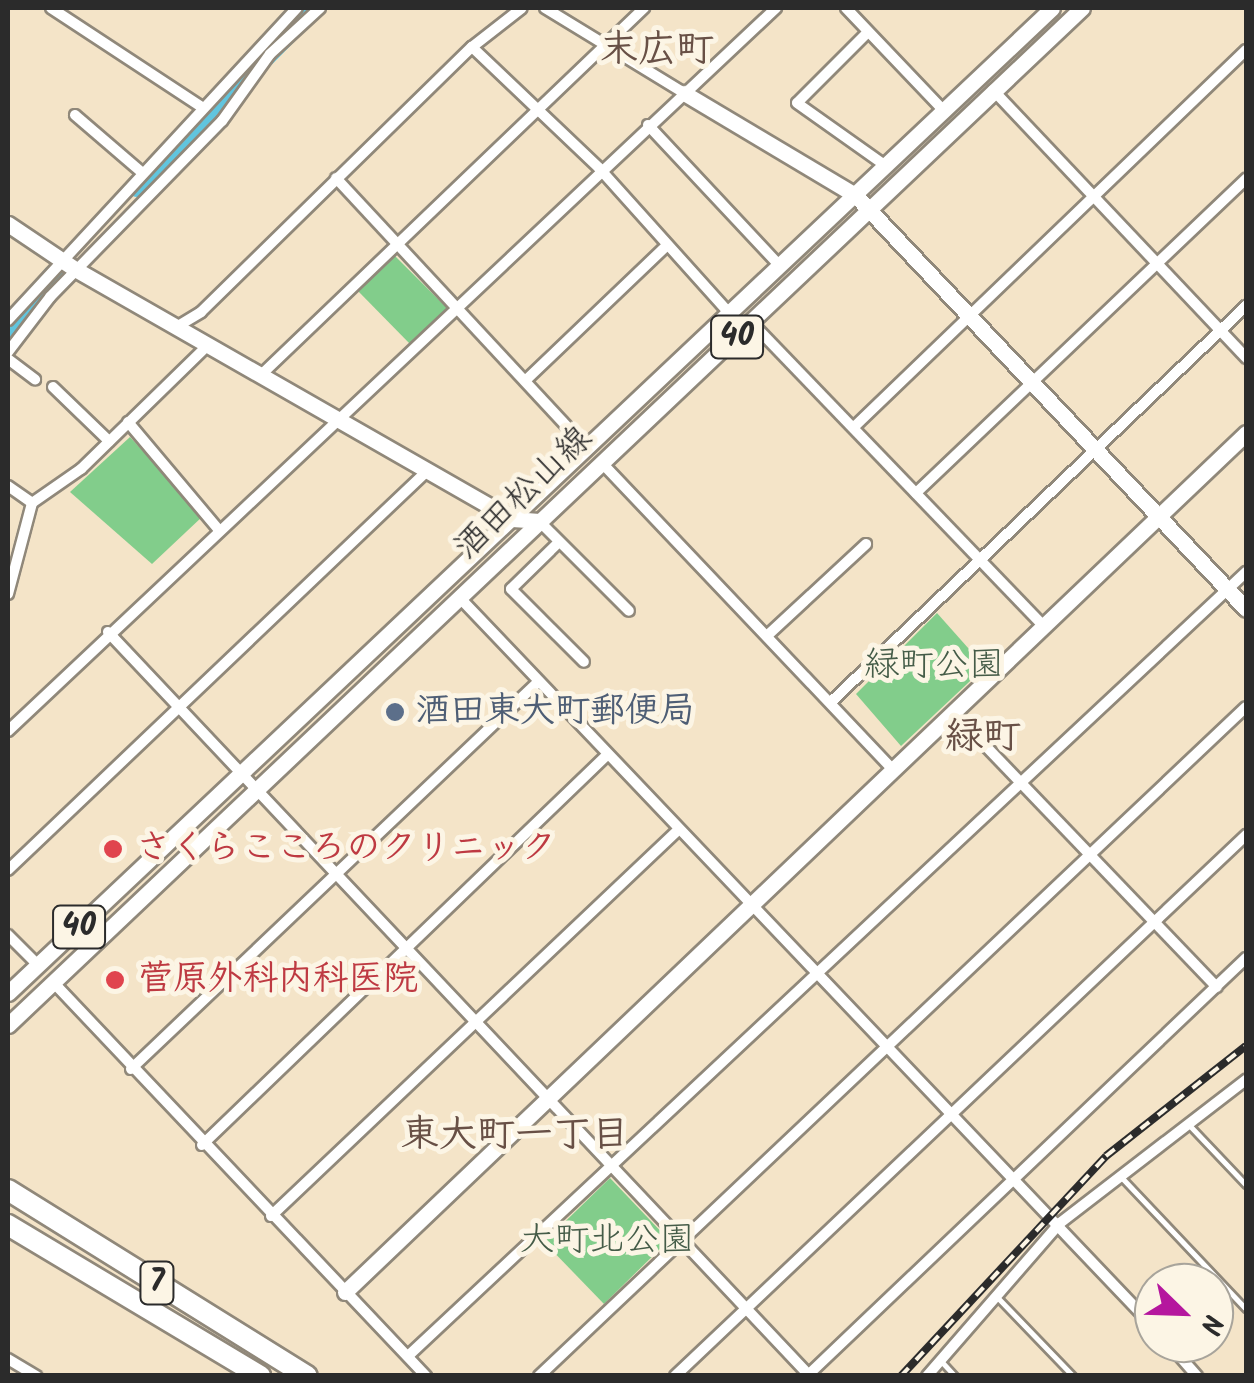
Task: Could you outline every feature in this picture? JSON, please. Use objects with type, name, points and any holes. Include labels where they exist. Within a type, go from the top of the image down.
[{"type":"highway","name":"7","points":[[8,1190],[307,1376]]},
{"type":"highway","name":"7","points":[[8,1225],[249,1373]]},
{"type":"main road","name":"酒田松山線","points":[[8,994],[1052,8]]},
{"type":"main road","name":"酒田松山線","points":[[8,1025],[1082,8]]},
{"type":"main road","points":[[684,94],[855,195],[1246,609]]},
{"type":"main road","points":[[8,224],[75,269],[339,416],[512,519],[539,521]]},
{"type":"main road","points":[[345,1292],[1246,432]]},
{"type":"street","points":[[50,8],[200,106]]},
{"type":"street","points":[[8,320],[140,170],[296,8]]},
{"type":"street","points":[[35,379],[8,356],[75,269],[222,121],[270,54],[320,8]]},
{"type":"street","points":[[178,326],[201,312],[472,47],[522,8]]},
{"type":"street","points":[[545,8],[684,94]]},
{"type":"street","points":[[263,373],[644,8]]},
{"type":"street","points":[[8,730],[598,168],[776,8]]},
{"type":"street","points":[[846,8],[943,110]]},
{"type":"street","points":[[868,32],[797,103],[886,166]]},
{"type":"street","points":[[472,47],[534,111],[598,168],[665,247],[729,313]]},
{"type":"street","points":[[854,427],[1246,50]]},
{"type":"street","points":[[993,90],[1246,358]]},
{"type":"street","points":[[75,115],[140,170]]},
{"type":"street","points":[[648,125],[780,266]]},
{"type":"street","points":[[336,178],[398,240],[586,447]]},
{"type":"street","points":[[916,493],[1246,179]]},
{"type":"street","points":[[526,380],[665,247]]},
{"type":"street","points":[[832,700],[1246,306]]},
{"type":"street","points":[[752,323],[1044,626]]},
{"type":"street","points":[[8,594],[32,503],[109,441],[210,343]]},
{"type":"street","points":[[52,387],[109,441]]},
{"type":"street","points":[[128,422],[219,530]]},
{"type":"street","points":[[601,462],[770,633],[892,769]]},
{"type":"street","points":[[8,870],[428,470]]},
{"type":"street","points":[[8,486],[32,503]]},
{"type":"street","points":[[539,521],[629,611]]},
{"type":"street","points":[[559,542],[511,590],[584,662]]},
{"type":"street","points":[[770,633],[866,544]]},
{"type":"street","points":[[408,1356],[819,978],[1246,572]]},
{"type":"street","points":[[459,597],[676,832],[1011,1182],[1060,1223],[1134,1305]]},
{"type":"street","points":[[108,632],[404,952],[808,1375],[1246,958]]},
{"type":"street","points":[[131,1069],[537,683]]},
{"type":"street","points":[[539,1376],[1246,707]]},
{"type":"street","points":[[953,712],[1216,987]]},
{"type":"street","points":[[202,1145],[606,756]]},
{"type":"street","points":[[271,1216],[676,832]]},
{"type":"street","points":[[675,1376],[1246,835]]},
{"type":"street","points":[[8,935],[38,964]]},
{"type":"street","points":[[54,982],[202,1145],[426,1376]]},
{"type":"street","points":[[927,1376],[1060,1223],[1246,1080]]},
{"type":"street","points":[[8,1358],[36,1376]]},
{"type":"lane","points":[[1186,1123],[1246,1185]]},
{"type":"lane","points":[[1122,1178],[1246,1308]]},
{"type":"lane","points":[[997,1296],[1074,1376]]},
{"type":"lane","points":[[940,1360],[955,1376]]},
{"type":"green space","points":[[394,255],[447,308],[411,345],[357,290]]},
{"type":"green space","points":[[130,437],[203,516],[152,564],[70,492]]},
{"type":"green space","name":"緑町公園","points":[[937,613],[985,667],[901,746],[856,694]]},
{"type":"green space","name":"大町北公園","points":[[610,1178],[669,1240],[604,1304],[544,1242]]},
{"type":"waterway","points":[[137,186],[312,8]]},
{"type":"waterway","points":[[8,336],[54,275]]},
{"type":"railway","points":[[901,1376],[1106,1156],[1246,1046]]},
{"type":"place","name":"酒田東大町郵便局","points":[[395,712]]},
{"type":"place","name":"さくらこころのクリニック","points":[[113,849]]},
{"type":"place","name":"菅原外科内科医院","points":[[115,980]]},
{"type":"district","name":"末広町","points":[[657,52]]},
{"type":"district","name":"緑町","points":[[983,739]]},
{"type":"district","name":"東大町一丁目","points":[[515,1137]]}]
